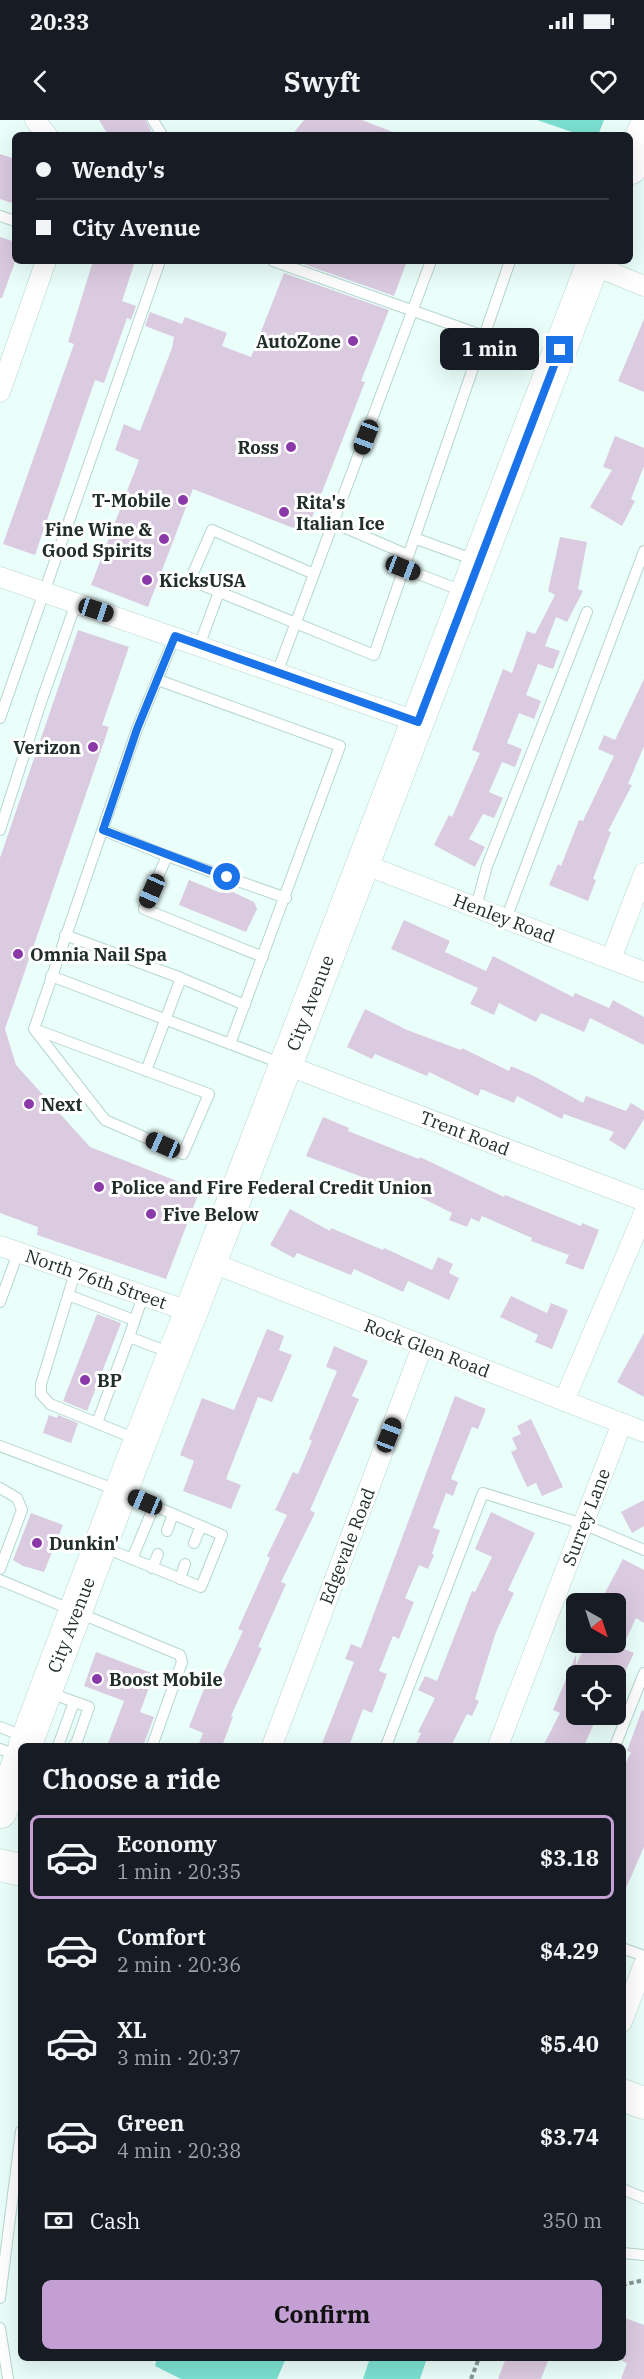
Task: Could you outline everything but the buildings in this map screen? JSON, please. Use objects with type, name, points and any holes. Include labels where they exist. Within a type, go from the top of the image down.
[{"type":"highway","points":[[633,160],[644,131]]},
{"type":"highway","name":"City Avenue","points":[[27,1743],[60,1697],[76,1612],[122,1492],[139,1440],[191,1312],[594,264]]},
{"type":"highway","name":"City Avenue","points":[[0,1812],[18,1761]]},
{"type":"main road","points":[[0,1865],[18,1869]]},
{"type":"main road","points":[[626,2096],[644,2103]]},
{"type":"street","points":[[35,120],[45,132]]},
{"type":"street","points":[[0,392],[9,336],[45,264]]},
{"type":"street","points":[[596,264],[644,286]]},
{"type":"street","points":[[0,577],[418,722]]},
{"type":"street","name":"Henley Road","points":[[363,864],[644,972]]},
{"type":"street","points":[[611,959],[644,873]]},
{"type":"street","name":"Trent Road","points":[[286,1065],[644,1201]]},
{"type":"street","points":[[564,1401],[644,1213]]},
{"type":"street","name":"North 76th Street","points":[[9,1250],[191,1312]]},
{"type":"street","name":"Rock Glen Road","points":[[210,1262],[422,1347],[644,1432]]},
{"type":"street","name":"Edgevale Road","points":[[273,1743],[422,1347]]},
{"type":"street","name":"Surrey Lane","points":[[499,1743],[622,1423]]},
{"type":"street","points":[[626,2011],[644,1964]]},
{"type":"lane","points":[[0,718],[159,264]]},
{"type":"lane","points":[[281,264],[484,336]]},
{"type":"lane","points":[[277,673],[430,264]]},
{"type":"lane","points":[[314,574],[212,530],[190,580],[374,655],[509,264]]},
{"type":"lane","points":[[334,523],[408,555]]},
{"type":"lane","points":[[414,538],[478,561]]},
{"type":"lane","points":[[506,919],[644,551]]},
{"type":"lane","points":[[403,568],[467,592]]},
{"type":"lane","points":[[199,646],[219,592]]},
{"type":"lane","points":[[0,830],[76,603]]},
{"type":"lane","points":[[476,907],[487,866],[588,612]]},
{"type":"lane","points":[[34,1029],[137,729],[175,636]]},
{"type":"lane","points":[[158,680],[340,746],[286,898],[230,1044]]},
{"type":"lane","points":[[103,830],[167,856],[286,898]]},
{"type":"lane","points":[[167,856],[144,909],[263,957]]},
{"type":"lane","points":[[65,935],[181,978],[245,1005]]},
{"type":"lane","points":[[51,976],[286,1065]]},
{"type":"lane","points":[[146,1071],[168,1019],[181,978]]},
{"type":"lane","points":[[34,1029],[208,1094],[183,1154],[105,1119],[34,1029]]},
{"type":"lane","points":[[0,1302],[9,1250]]},
{"type":"lane","points":[[75,1273],[41,1384],[41,1394],[50,1404],[139,1440]]},
{"type":"lane","points":[[68,1295],[135,1320]]},
{"type":"lane","points":[[97,1423],[143,1296]]},
{"type":"lane","points":[[129,1337],[174,1354]]},
{"type":"lane","points":[[0,1446],[122,1492],[222,1535],[201,1587],[101,1547]]},
{"type":"lane","points":[[0,1488],[17,1498],[22,1510],[0,1569]]},
{"type":"lane","points":[[387,1743],[483,1493],[583,1524],[644,1550]]},
{"type":"lane","points":[[132,1559],[154,1506]]},
{"type":"lane","points":[[167,1531],[173,1514]]},
{"type":"lane","points":[[194,1543],[201,1526]]},
{"type":"lane","points":[[153,1568],[158,1554]]},
{"type":"lane","points":[[180,1579],[185,1564]]},
{"type":"lane","points":[[0,1580],[180,1655],[182,1662],[153,1743]]},
{"type":"lane","points":[[616,1743],[644,1673]]},
{"type":"lane","points":[[60,1697],[88,1707],[76,1743]]},
{"type":"lane","points":[[626,1949],[644,1956]]},
{"type":"lane","points":[[0,2298],[18,2155]]},
{"type":"lane","points":[[626,2191],[644,2198]]},
{"type":"lane","points":[[626,2253],[644,2255]]},
{"type":"lane","points":[[0,2328],[8,2379]]},
{"type":"path","points":[[626,2285],[644,2280]]},
{"type":"path","points":[[471,2379],[478,2361]]},
{"type":"green space","points":[[537,120],[604,120],[599,132],[572,132]]},
{"type":"green space","points":[[156,2361],[285,2361],[277,2379],[181,2379],[155,2366]]},
{"type":"green space","points":[[369,2361],[426,2361],[420,2379],[363,2379]]},
{"type":"place","name":"AutoZone","points":[[353,341]]},
{"type":"place","name":"Ross","points":[[291,447]]},
{"type":"place","name":"T-Mobile","points":[[183,500]]},
{"type":"place","name":"Rita's Italian Ice","points":[[284,512]]},
{"type":"place","name":"Fine Wine & Good Spirits","points":[[164,539]]},
{"type":"place","name":"KicksUSA","points":[[147,580]]},
{"type":"place","name":"Verizon","points":[[93,747]]},
{"type":"place","name":"Omnia Nail Spa","points":[[18,954]]},
{"type":"place","name":"Next","points":[[29,1104]]},
{"type":"place","name":"Police and Fire Federal Credit Union","points":[[99,1187]]},
{"type":"place","name":"Five Below","points":[[151,1214]]},
{"type":"place","name":"BP","points":[[85,1380]]},
{"type":"place","name":"Dunkin'","points":[[37,1543]]},
{"type":"place","name":"Boost Mobile","points":[[97,1679]]},
{"type":"route","points":[[227,877],[103,830],[137,729],[175,636],[418,722],[560,350]]}]
